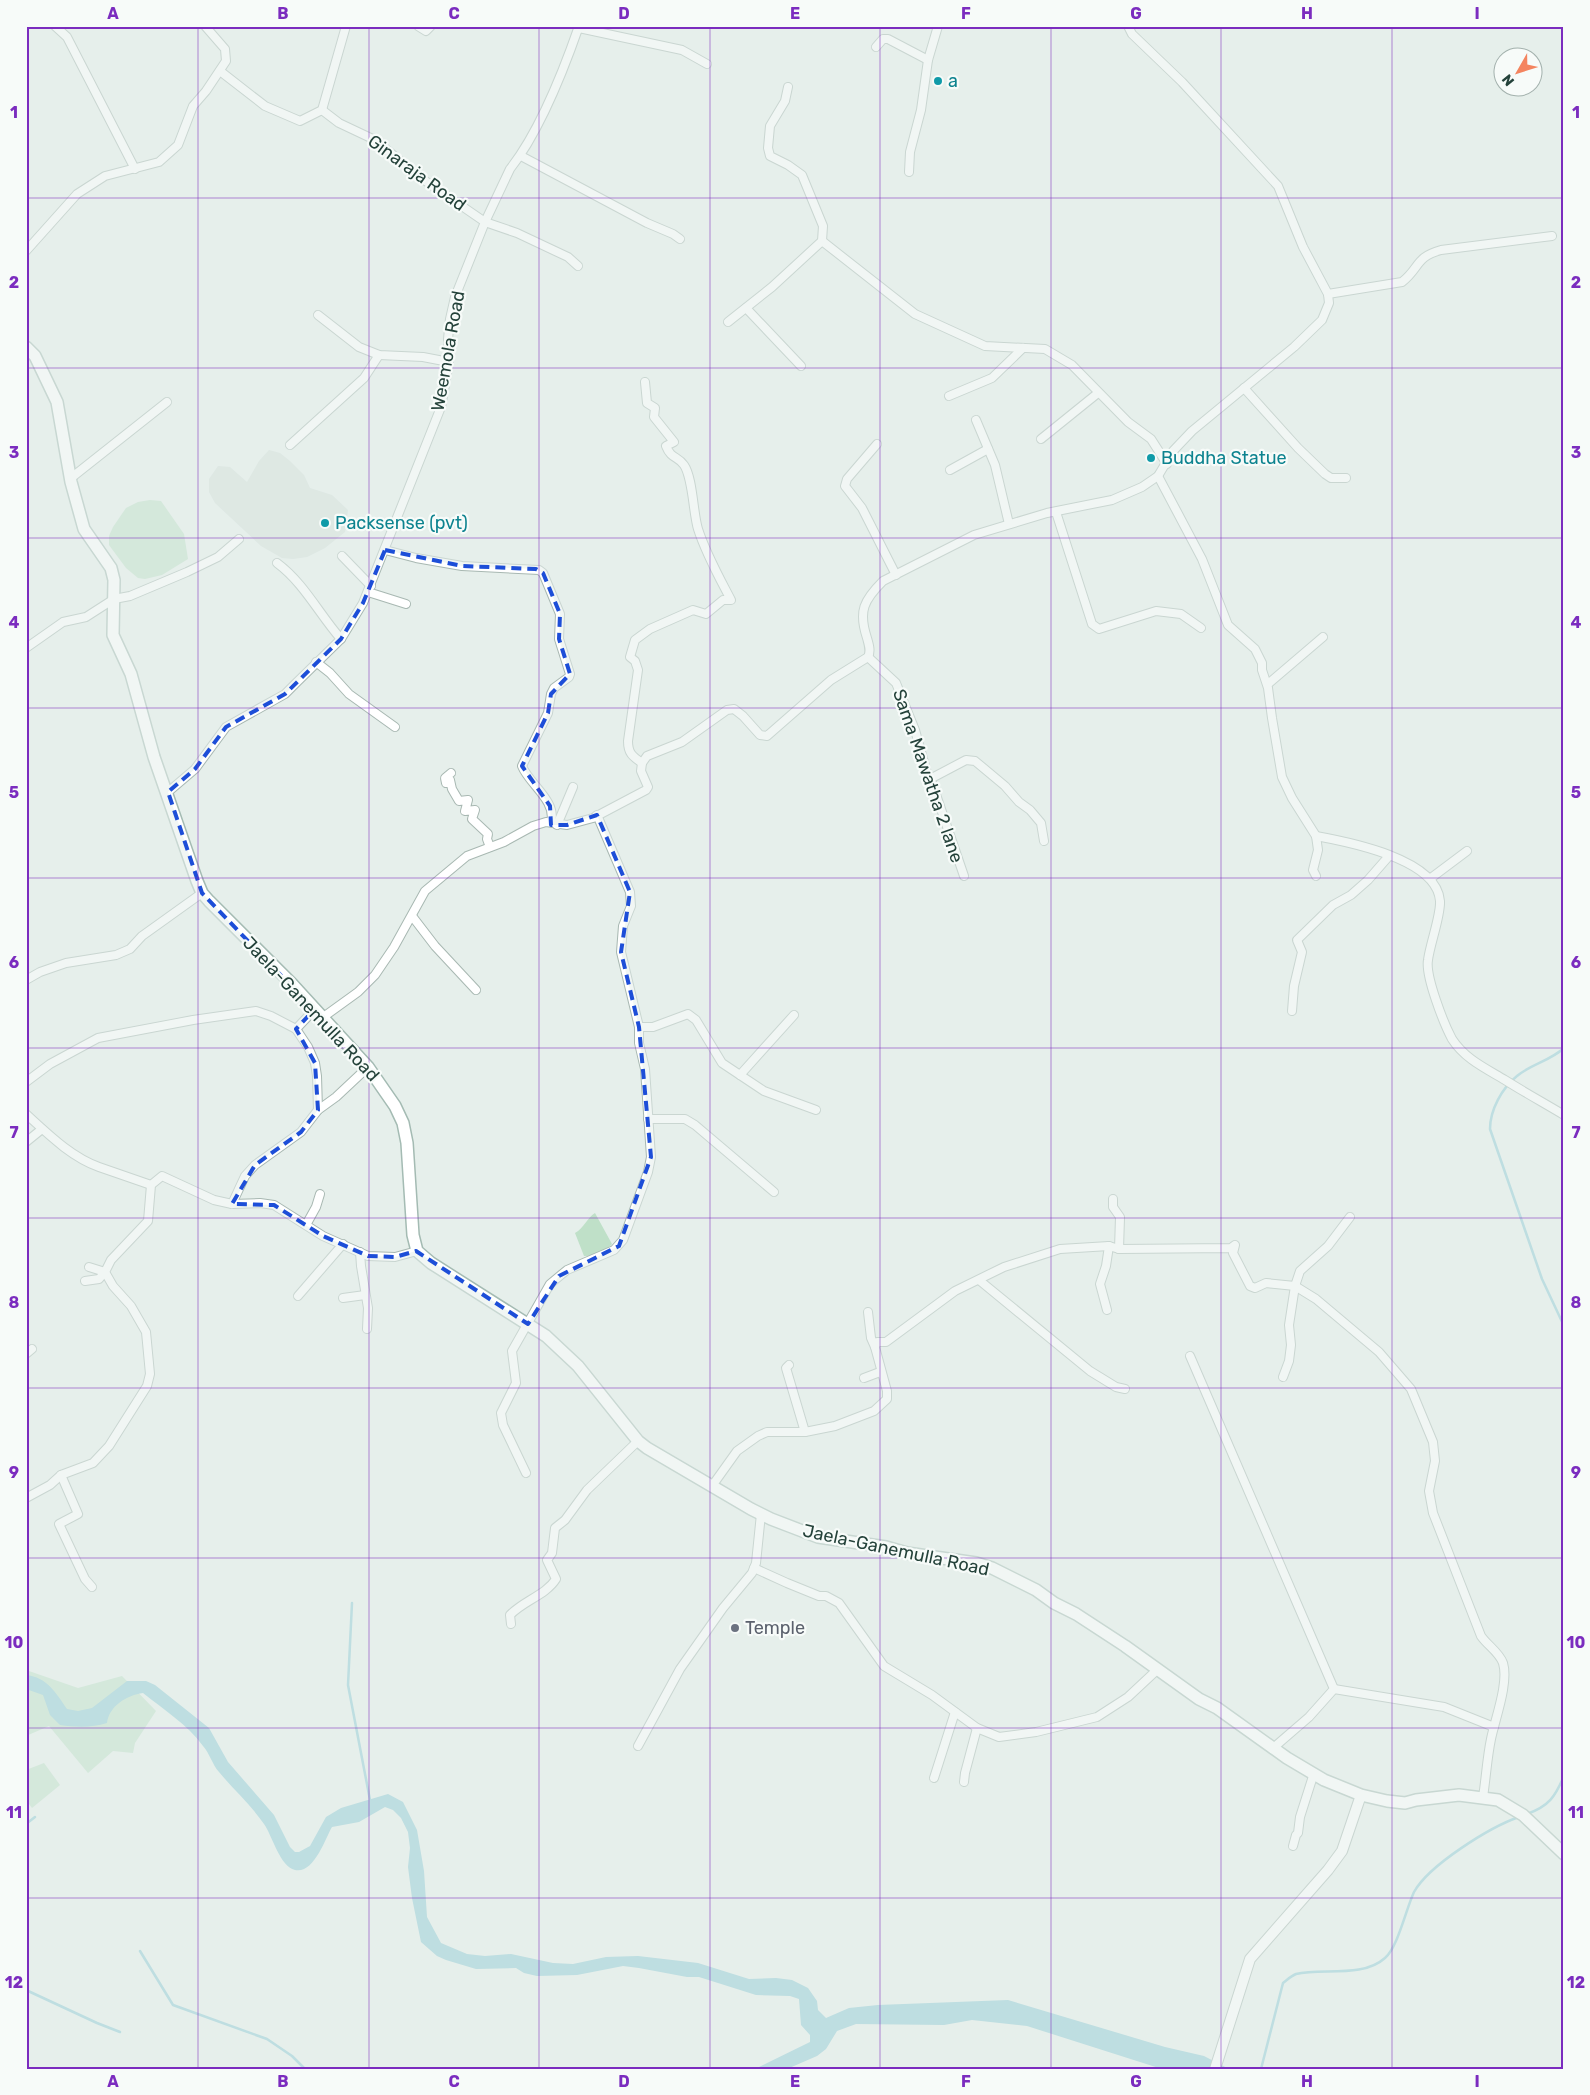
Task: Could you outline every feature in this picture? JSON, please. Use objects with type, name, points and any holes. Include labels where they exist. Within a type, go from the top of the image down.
[{"type":"main road","name":"Jaela-Ganemulla Road","points":[[26,347],[35,356],[57,402],[71,478],[84,528],[111,568],[114,580],[113,635],[130,674],[154,757],[168,792],[202,893],[292,984],[368,1067],[391,1100],[403,1123],[407,1143],[413,1235],[417,1251],[430,1263],[546,1336],[578,1366],[638,1441],[659,1456],[761,1514],[818,1537],[976,1563],[992,1568],[1036,1590],[1054,1603],[1076,1614],[1272,1748],[1324,1780],[1361,1795],[1387,1801],[1405,1802],[1459,1795],[1498,1800],[1513,1808],[1529,1821],[1564,1854]]},
{"type":"street","points":[[54,26],[67,37],[135,169]]},
{"type":"street","points":[[26,251],[77,194],[105,176],[159,162],[178,145],[193,106],[226,61],[225,49],[205,26]]},
{"type":"street","points":[[220,71],[264,106],[300,121],[322,110],[346,26]]},
{"type":"street","points":[[418,26],[426,31],[431,26]]},
{"type":"street","points":[[909,172],[910,152],[921,110],[928,60],[938,26]]},
{"type":"street","points":[[296,1029],[318,1014],[353,996],[375,975],[394,947],[425,891],[467,856],[504,842],[533,826],[554,823],[567,825],[598,815],[646,790],[648,787],[641,771],[642,763],[648,756],[682,742],[727,710],[734,709],[760,735],[767,736],[830,680],[868,658],[870,653],[869,645],[864,630],[862,611],[873,591],[883,581],[974,535],[1008,524],[1120,497],[1142,487],[1158,476],[1178,444],[1294,347],[1322,320],[1329,303],[1328,294],[1302,247],[1278,186],[1182,82],[1132,34],[1128,26]]},
{"type":"street","points":[[579,27],[674,48],[707,64]]},
{"type":"street","name":"Weemola Road","points":[[168,792],[194,769],[226,727],[284,694],[341,639],[352,624],[385,550],[441,407],[449,362],[448,339],[456,297],[485,222],[510,169],[520,156],[544,113],[579,27]]},
{"type":"street","points":[[876,47],[883,40],[888,39],[928,60]]},
{"type":"street","points":[[728,322],[772,287],[822,241],[823,226],[802,176],[788,164],[770,156],[768,148],[770,126],[785,101],[788,87]]},
{"type":"street","name":"Ginaraja Road","points":[[322,110],[339,123],[375,140],[424,180],[485,222],[568,257],[578,266]]},
{"type":"street","points":[[520,156],[647,224],[674,234],[680,239]]},
{"type":"street","points":[[1328,294],[1402,282],[1409,277],[1423,257],[1429,253],[1552,236]]},
{"type":"street","points":[[822,241],[915,314],[985,346],[1045,348],[1072,365],[1128,422],[1150,439],[1167,464]]},
{"type":"street","points":[[746,308],[801,366]]},
{"type":"street","points":[[318,315],[359,347],[379,354],[422,357],[449,362]]},
{"type":"street","points":[[949,396],[992,378],[1023,348]]},
{"type":"street","points":[[290,445],[364,378],[379,354]]},
{"type":"street","points":[[642,763],[632,756],[628,750],[631,710],[638,670],[635,661],[630,656],[635,640],[650,629],[672,618],[693,610],[706,614],[723,600],[731,600],[710,559],[698,528],[692,491],[684,464],[670,455],[666,446],[674,442],[654,417],[654,408],[648,404],[645,382]]},
{"type":"street","points":[[1244,388],[1298,448],[1325,474],[1331,478],[1346,478]]},
{"type":"street","points":[[1041,439],[1098,393]]},
{"type":"street","points":[[71,478],[167,402]]},
{"type":"street","points":[[976,420],[995,465],[1008,524]]},
{"type":"street","points":[[877,444],[847,479],[845,486],[866,516],[896,575]]},
{"type":"street","points":[[950,470],[988,449]]},
{"type":"street","points":[[1158,476],[1188,529],[1228,625],[1255,649],[1262,663],[1262,670],[1268,684],[1282,777],[1292,798],[1316,836],[1318,850],[1313,870],[1316,876]]},
{"type":"street","points":[[1056,512],[1092,624],[1095,628],[1099,629],[1156,611],[1181,614],[1201,628]]},
{"type":"street","points":[[26,648],[63,622],[86,617],[114,599],[130,596],[218,557],[239,539]]},
{"type":"street","points":[[385,550],[416,558],[462,566],[516,570],[536,568],[543,573],[560,614],[559,639],[570,674],[550,694],[548,713],[522,766],[550,806],[554,823]]},
{"type":"street","points":[[342,556],[369,589],[406,604]]},
{"type":"street","points":[[277,563],[291,574],[341,639]]},
{"type":"street","points":[[1268,684],[1323,636]]},
{"type":"street","name":"Sama Mawatha 2 lane","points":[[868,658],[896,683],[915,730],[964,876]]},
{"type":"street","points":[[316,662],[330,673],[349,694],[395,727]]},
{"type":"street","points":[[930,779],[966,760],[974,761],[1006,786],[1019,802],[1030,810],[1041,823],[1044,841]]},
{"type":"street","points":[[451,773],[445,778],[446,783],[450,780],[452,789],[459,801],[468,800],[465,811],[475,810],[472,819],[488,834],[487,839],[490,847]]},
{"type":"street","points":[[554,823],[572,787]]},
{"type":"street","points":[[526,1473],[503,1425],[501,1413],[516,1383],[512,1351],[550,1284],[558,1276],[566,1270],[614,1250],[624,1240],[648,1172],[651,1157],[645,1069],[639,1043],[639,1027],[621,952],[623,926],[631,906],[630,892],[598,815]]},
{"type":"street","points":[[1316,836],[1354,844],[1390,856],[1412,866],[1431,878],[1440,901],[1427,962],[1430,980],[1444,1022],[1453,1039],[1466,1055],[1481,1067],[1564,1115]]},
{"type":"street","points":[[1431,878],[1467,851]]},
{"type":"street","points":[[1292,1011],[1294,986],[1302,952],[1297,940],[1333,905],[1351,894],[1368,880],[1390,856]]},
{"type":"street","points":[[26,980],[40,972],[66,963],[116,955],[130,949],[142,936],[202,893]]},
{"type":"street","points":[[412,916],[435,946],[476,990]]},
{"type":"street","points":[[26,1082],[50,1064],[98,1038],[193,1020],[256,1011],[271,1016],[296,1029],[308,1047],[315,1063],[318,1110]]},
{"type":"street","points":[[639,1027],[653,1027],[688,1014],[696,1020],[722,1063],[764,1091],[816,1110]]},
{"type":"street","points":[[740,1075],[794,1015]]},
{"type":"street","points":[[232,1204],[245,1176],[255,1165],[301,1132],[318,1110],[336,1097],[368,1067]]},
{"type":"street","points":[[26,1114],[57,1143],[98,1167],[151,1185]]},
{"type":"street","points":[[648,1118],[685,1119],[695,1125],[774,1192]]},
{"type":"street","points":[[26,1142],[42,1129]]},
{"type":"street","points":[[85,1281],[99,1279],[111,1260],[148,1221],[151,1185],[162,1176],[214,1200],[232,1204],[260,1203],[274,1205],[323,1236],[368,1256],[395,1257],[417,1251]]},
{"type":"street","points":[[306,1225],[320,1194]]},
{"type":"street","points":[[1113,1199],[1114,1207],[1120,1217],[1119,1249]]},
{"type":"street","points":[[1284,1377],[1291,1345],[1289,1325],[1294,1286],[1300,1271],[1328,1246],[1350,1217]]},
{"type":"street","points":[[298,1296],[343,1244]]},
{"type":"street","points":[[875,1347],[877,1342],[886,1342],[955,1291],[1004,1267],[1052,1251],[1109,1246],[1119,1249],[1230,1248],[1235,1245],[1233,1253],[1250,1286],[1255,1288],[1266,1283],[1294,1286],[1316,1299],[1379,1352],[1403,1377],[1418,1402],[1433,1442],[1435,1462],[1429,1490],[1433,1513],[1481,1636],[1503,1663],[1504,1676],[1483,1797]]},
{"type":"street","points":[[1107,1310],[1100,1284],[1106,1266],[1109,1246]]},
{"type":"street","points":[[360,1252],[368,1308],[367,1329]]},
{"type":"street","points":[[26,1498],[50,1485],[61,1475],[94,1463],[109,1446],[148,1386],[150,1374],[146,1332],[132,1306],[113,1286],[105,1272],[89,1268]]},
{"type":"street","points":[[979,1280],[1090,1371],[1116,1387],[1125,1389]]},
{"type":"street","points":[[343,1298],[365,1295]]},
{"type":"street","points":[[712,1486],[737,1451],[758,1436],[768,1432],[805,1432],[835,1426],[874,1411],[887,1399],[887,1391],[871,1338],[868,1312]]},
{"type":"street","points":[[1190,1356],[1334,1689]]},
{"type":"street","points":[[789,1365],[786,1368],[805,1432]]},
{"type":"street","points":[[864,1378],[880,1372]]},
{"type":"street","points":[[511,1624],[510,1615],[514,1610],[552,1586],[556,1579],[547,1560],[552,1553],[555,1528],[565,1520],[588,1490],[638,1441]]},
{"type":"street","points":[[61,1475],[78,1514],[60,1524],[85,1579],[92,1587]]},
{"type":"street","points":[[638,1746],[680,1670],[723,1608],[754,1568],[761,1514]]},
{"type":"street","points":[[754,1568],[840,1603],[884,1666],[977,1728],[1000,1736],[1036,1732],[1097,1717],[1128,1697],[1158,1669]]},
{"type":"street","points":[[1334,1689],[1444,1707],[1464,1713],[1494,1727]]},
{"type":"street","points":[[1272,1748],[1310,1717],[1334,1689]]},
{"type":"street","points":[[934,1778],[955,1712]]},
{"type":"street","points":[[964,1782],[964,1773],[977,1728]]},
{"type":"street","points":[[1293,1846],[1314,1773]]},
{"type":"street","points":[[1215,2069],[1250,1958],[1342,1851],[1361,1795]]},
{"type":"highlighted area","points":[[385,550],[462,566],[536,569],[543,573],[560,614],[559,639],[570,674],[551,694],[548,713],[522,766],[550,806],[551,825],[567,825],[597,815],[630,892],[621,952],[639,1027],[651,1157],[619,1246],[559,1276],[528,1324],[416,1251],[395,1257],[368,1256],[323,1236],[274,1205],[232,1204],[255,1165],[301,1132],[318,1110],[315,1063],[296,1029],[314,1010],[202,893],[168,792],[195,769],[226,727],[285,694],[341,639],[363,603]]},
{"type":"shaded area","points":[[269,450],[280,453],[290,461],[304,475],[310,488],[332,495],[348,510],[345,532],[325,548],[307,557],[282,558],[261,546],[215,503],[209,492],[209,479],[218,466],[230,467],[247,482],[259,461]]},
{"type":"green space","points":[[161,501],[184,534],[188,559],[162,575],[145,579],[138,578],[126,568],[109,545],[109,536],[126,508],[138,502]]},
{"type":"green space","points":[[595,1213],[612,1244],[599,1253],[584,1256],[575,1233]]},
{"type":"green space","points":[[26,1670],[78,1688],[122,1676],[156,1711],[135,1743],[133,1753],[113,1751],[88,1773],[49,1726],[26,1736]]},
{"type":"green space","points":[[44,1763],[60,1785],[32,1808],[26,1800],[26,1770]]},
{"type":"water","points":[[26,1675],[45,1682],[67,1709],[78,1711],[92,1708],[127,1681],[146,1681],[155,1685],[209,1728],[228,1762],[274,1815],[290,1847],[295,1852],[310,1846],[326,1817],[341,1808],[388,1794],[403,1802],[417,1830],[424,1871],[427,1917],[441,1943],[467,1954],[485,1956],[511,1954],[553,1963],[573,1964],[606,1957],[638,1956],[698,1963],[749,1979],[776,1978],[792,1980],[808,1988],[817,2001],[818,2010],[826,2018],[849,2008],[878,2005],[1008,2000],[1165,2047],[1204,2056],[1229,2069],[1162,2069],[1027,2026],[972,2020],[944,2025],[856,2024],[837,2031],[826,2049],[817,2056],[787,2069],[755,2069],[810,2042],[810,2035],[801,2025],[799,1999],[790,1996],[756,1995],[699,1977],[687,1977],[623,1966],[577,1975],[537,1976],[524,1973],[516,1968],[476,1969],[446,1960],[437,1956],[421,1942],[408,1867],[410,1848],[408,1832],[401,1818],[393,1810],[385,1807],[359,1822],[332,1827],[318,1855],[308,1867],[302,1870],[295,1870],[285,1863],[264,1824],[254,1810],[219,1772],[197,1738],[183,1724],[143,1693],[131,1696],[120,1702],[111,1711],[107,1723],[84,1727],[60,1725],[50,1715],[43,1695],[26,1689]]},
{"type":"waterway","points":[[1564,1048],[1522,1072],[1506,1087],[1492,1114],[1490,1129],[1542,1279],[1564,1326]]},
{"type":"waterway","points":[[352,1603],[348,1685],[370,1800]]},
{"type":"waterway","points":[[1527,1814],[1541,1808],[1550,1800],[1558,1790],[1564,1776]]},
{"type":"waterway","points":[[26,1824],[35,1817]]},
{"type":"waterway","points":[[1261,2069],[1283,1983],[1296,1974],[1366,1968],[1385,1958],[1394,1945],[1414,1892],[1422,1881],[1461,1848],[1492,1829],[1519,1817]]},
{"type":"waterway","points":[[140,1951],[173,2005],[267,2039],[292,2056],[305,2069]]},
{"type":"waterway","points":[[26,1990],[120,2032]]},
{"type":"place","name":"a","points":[[938,81]]},
{"type":"place","name":"Buddha Statue","points":[[1151,458]]},
{"type":"place","name":"Packsense (pvt)","points":[[325,523]]},
{"type":"place","name":"Temple","points":[[735,1628]]}]
